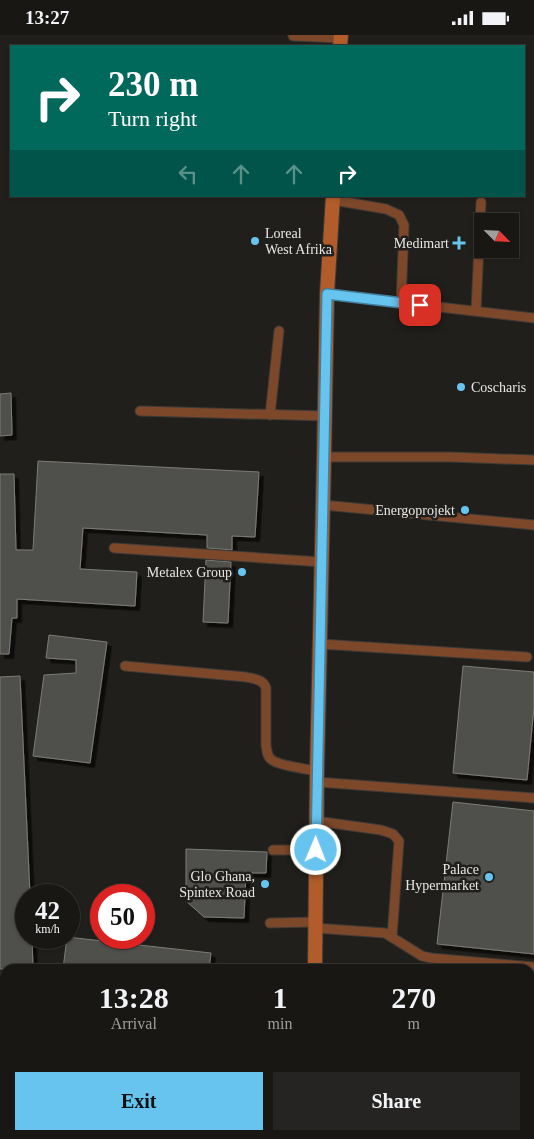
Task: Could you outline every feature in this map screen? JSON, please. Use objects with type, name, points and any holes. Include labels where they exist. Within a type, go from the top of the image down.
[{"type":"main road","points":[[315,964],[316,821],[327,294],[333,198]]},
{"type":"lane","points":[[294,36],[341,40]]},
{"type":"lane","points":[[333,198],[386,209],[399,215],[404,225],[401,303]]},
{"type":"lane","points":[[476,311],[481,202]]},
{"type":"lane","points":[[327,294],[534,318]]},
{"type":"lane","points":[[270,415],[279,331]]},
{"type":"lane","points":[[140,411],[325,416]]},
{"type":"lane","points":[[324,457],[450,457],[534,460]]},
{"type":"lane","points":[[323,505],[533,526]]},
{"type":"lane","points":[[114,548],[322,561]]},
{"type":"lane","points":[[320,644],[527,657]]},
{"type":"lane","points":[[125,666],[246,677],[259,680],[266,688],[267,754],[272,760],[280,764],[317,776],[534,798]]},
{"type":"lane","points":[[316,821],[381,830],[393,834],[399,841],[392,937]]},
{"type":"lane","points":[[273,850],[316,850]]},
{"type":"lane","points":[[270,923],[315,925],[385,933],[422,956],[431,959],[495,964]]},
{"type":"building","points":[[11,393],[12,435],[0,436],[0,394]]},
{"type":"building","points":[[38,461],[259,472],[255,537],[232,536],[232,550],[207,548],[207,535],[83,528],[80,569],[137,572],[135,606],[17,599],[17,618],[12,618],[9,654],[0,654],[0,474],[14,474],[16,550],[33,550]]},
{"type":"building","points":[[206,560],[231,562],[228,623],[203,622]]},
{"type":"building","points":[[49,635],[107,642],[90,763],[33,756],[44,675],[76,673],[76,660],[46,658]]},
{"type":"building","points":[[463,666],[534,672],[534,707],[527,780],[453,773]]},
{"type":"building","points":[[20,676],[29,884],[15,884],[15,949],[32,949],[33,964],[0,964],[0,677]]},
{"type":"building","name":"Palace Hypermarket","points":[[453,802],[534,811],[534,954],[437,944]]},
{"type":"building","points":[[186,849],[267,852],[266,873],[246,873],[244,918],[204,917],[186,901]]},
{"type":"building","points":[[80,938],[90,940],[90,949],[155,949],[155,947],[211,953],[210,964],[64,964],[66,949],[80,949]]},
{"type":"place","name":"Loreal West Afrika","points":[[255,241]]},
{"type":"place","name":"Medimart","points":[[459,243]]},
{"type":"place","name":"Coscharis","points":[[461,387]]},
{"type":"place","name":"Energoprojekt","points":[[465,510]]},
{"type":"place","name":"Metalex Group","points":[[242,572]]},
{"type":"place","name":"Palace Hypermarket","points":[[489,877]]},
{"type":"place","name":"Glo Ghana, Spintex Road","points":[[265,884]]},
{"type":"route","points":[[316,850],[327,294],[420,305]]}]
